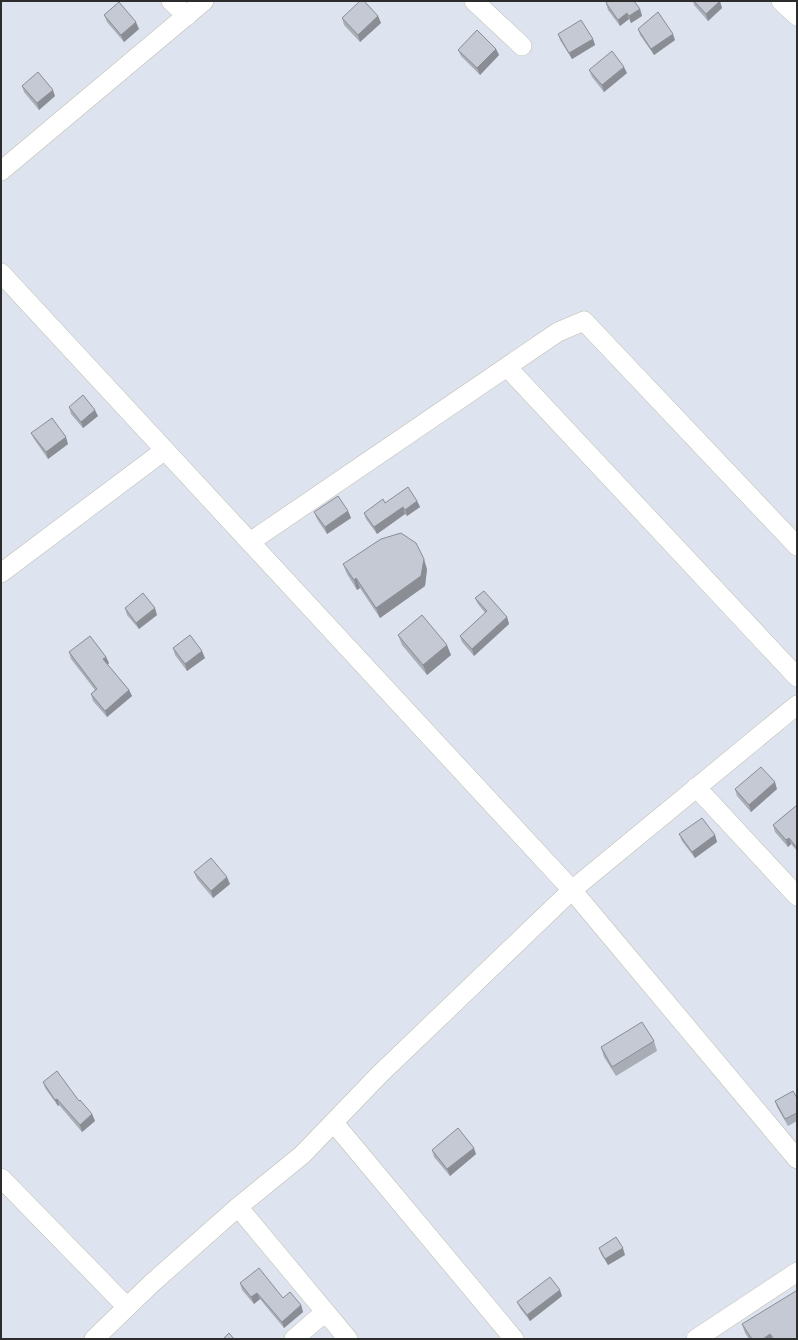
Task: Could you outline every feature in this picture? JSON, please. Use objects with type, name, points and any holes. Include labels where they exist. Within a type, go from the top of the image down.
[{"type":"street","points":[[171,1],[187,16]]},
{"type":"street","points":[[1,171],[204,1]]},
{"type":"street","points":[[474,1],[522,46]]},
{"type":"street","points":[[781,1],[797,16]]},
{"type":"street","points":[[1,273],[572,890],[797,1159]]},
{"type":"street","points":[[250,542],[558,332],[584,321],[797,546]]},
{"type":"street","points":[[507,367],[797,677]]},
{"type":"street","points":[[1,573],[165,450]]},
{"type":"street","points":[[94,1339],[127,1307],[238,1207],[302,1155],[380,1074],[572,890],[797,705]]},
{"type":"street","points":[[696,787],[797,896]]},
{"type":"street","points":[[334,1123],[514,1339]]},
{"type":"street","points":[[1,1178],[127,1307]]},
{"type":"street","points":[[238,1207],[348,1339]]},
{"type":"street","points":[[696,1339],[745,1308],[797,1272]]},
{"type":"street","points":[[294,1339],[325,1312]]},
{"type":"building","points":[[360,1],[364,1],[378,16],[358,35],[342,18]]},
{"type":"building","points":[[609,1],[634,1],[640,9],[629,16],[627,13],[618,20],[606,3]]},
{"type":"building","points":[[694,1],[720,1],[706,14]]},
{"type":"building","points":[[119,2],[136,22],[121,35],[104,15]]},
{"type":"building","points":[[658,12],[673,34],[651,49],[638,29]]},
{"type":"building","points":[[581,20],[593,39],[569,53],[558,34]]},
{"type":"building","points":[[477,30],[496,49],[477,68],[458,50]]},
{"type":"building","points":[[612,51],[624,67],[602,85],[589,70]]},
{"type":"building","points":[[38,72],[53,90],[37,103],[22,86]]},
{"type":"building","points":[[83,395],[95,410],[81,422],[69,407]]},
{"type":"building","points":[[52,418],[66,437],[46,452],[31,433]]},
{"type":"building","points":[[408,487],[417,501],[405,510],[403,507],[374,527],[364,513],[383,499],[385,503]]},
{"type":"building","points":[[338,496],[348,511],[325,527],[314,512]]},
{"type":"building","points":[[401,533],[416,543],[424,559],[421,576],[376,608],[356,578],[354,580],[343,564],[381,539]]},
{"type":"building","points":[[484,591],[507,617],[472,649],[460,636],[487,611],[475,598]]},
{"type":"building","points":[[143,593],[155,608],[136,623],[125,608]]},
{"type":"building","points":[[422,615],[447,645],[423,665],[398,635]]},
{"type":"building","points":[[190,635],[202,651],[185,664],[173,648]]},
{"type":"building","points":[[90,636],[106,657],[103,659],[129,690],[105,711],[91,694],[97,689],[69,652]]},
{"type":"building","points":[[761,767],[775,782],[749,805],[735,789]]},
{"type":"building","points":[[797,805],[797,848],[789,838],[786,840],[773,825]]},
{"type":"building","points":[[702,818],[715,835],[692,852],[679,834]]},
{"type":"building","points":[[211,858],[227,877],[211,891],[194,872]]},
{"type":"building","points":[[642,1022],[654,1041],[612,1067],[601,1047]]},
{"type":"building","points":[[57,1071],[79,1101],[80,1100],[92,1114],[80,1125],[57,1099],[55,1100],[43,1082]]},
{"type":"building","points":[[793,1091],[797,1098],[797,1113],[785,1119],[775,1101]]},
{"type":"building","points":[[458,1128],[474,1148],[447,1169],[432,1150]]},
{"type":"building","points":[[616,1237],[623,1248],[605,1259],[599,1248]]},
{"type":"building","points":[[259,1268],[283,1298],[290,1292],[301,1305],[282,1322],[257,1293],[251,1297],[240,1283]]},
{"type":"building","points":[[550,1277],[560,1290],[527,1315],[517,1302]]},
{"type":"building","points":[[796,1291],[797,1339],[774,1339],[770,1334],[763,1339],[752,1339],[742,1324]]},
{"type":"building","points":[[229,1333],[234,1339],[223,1339]]}]
